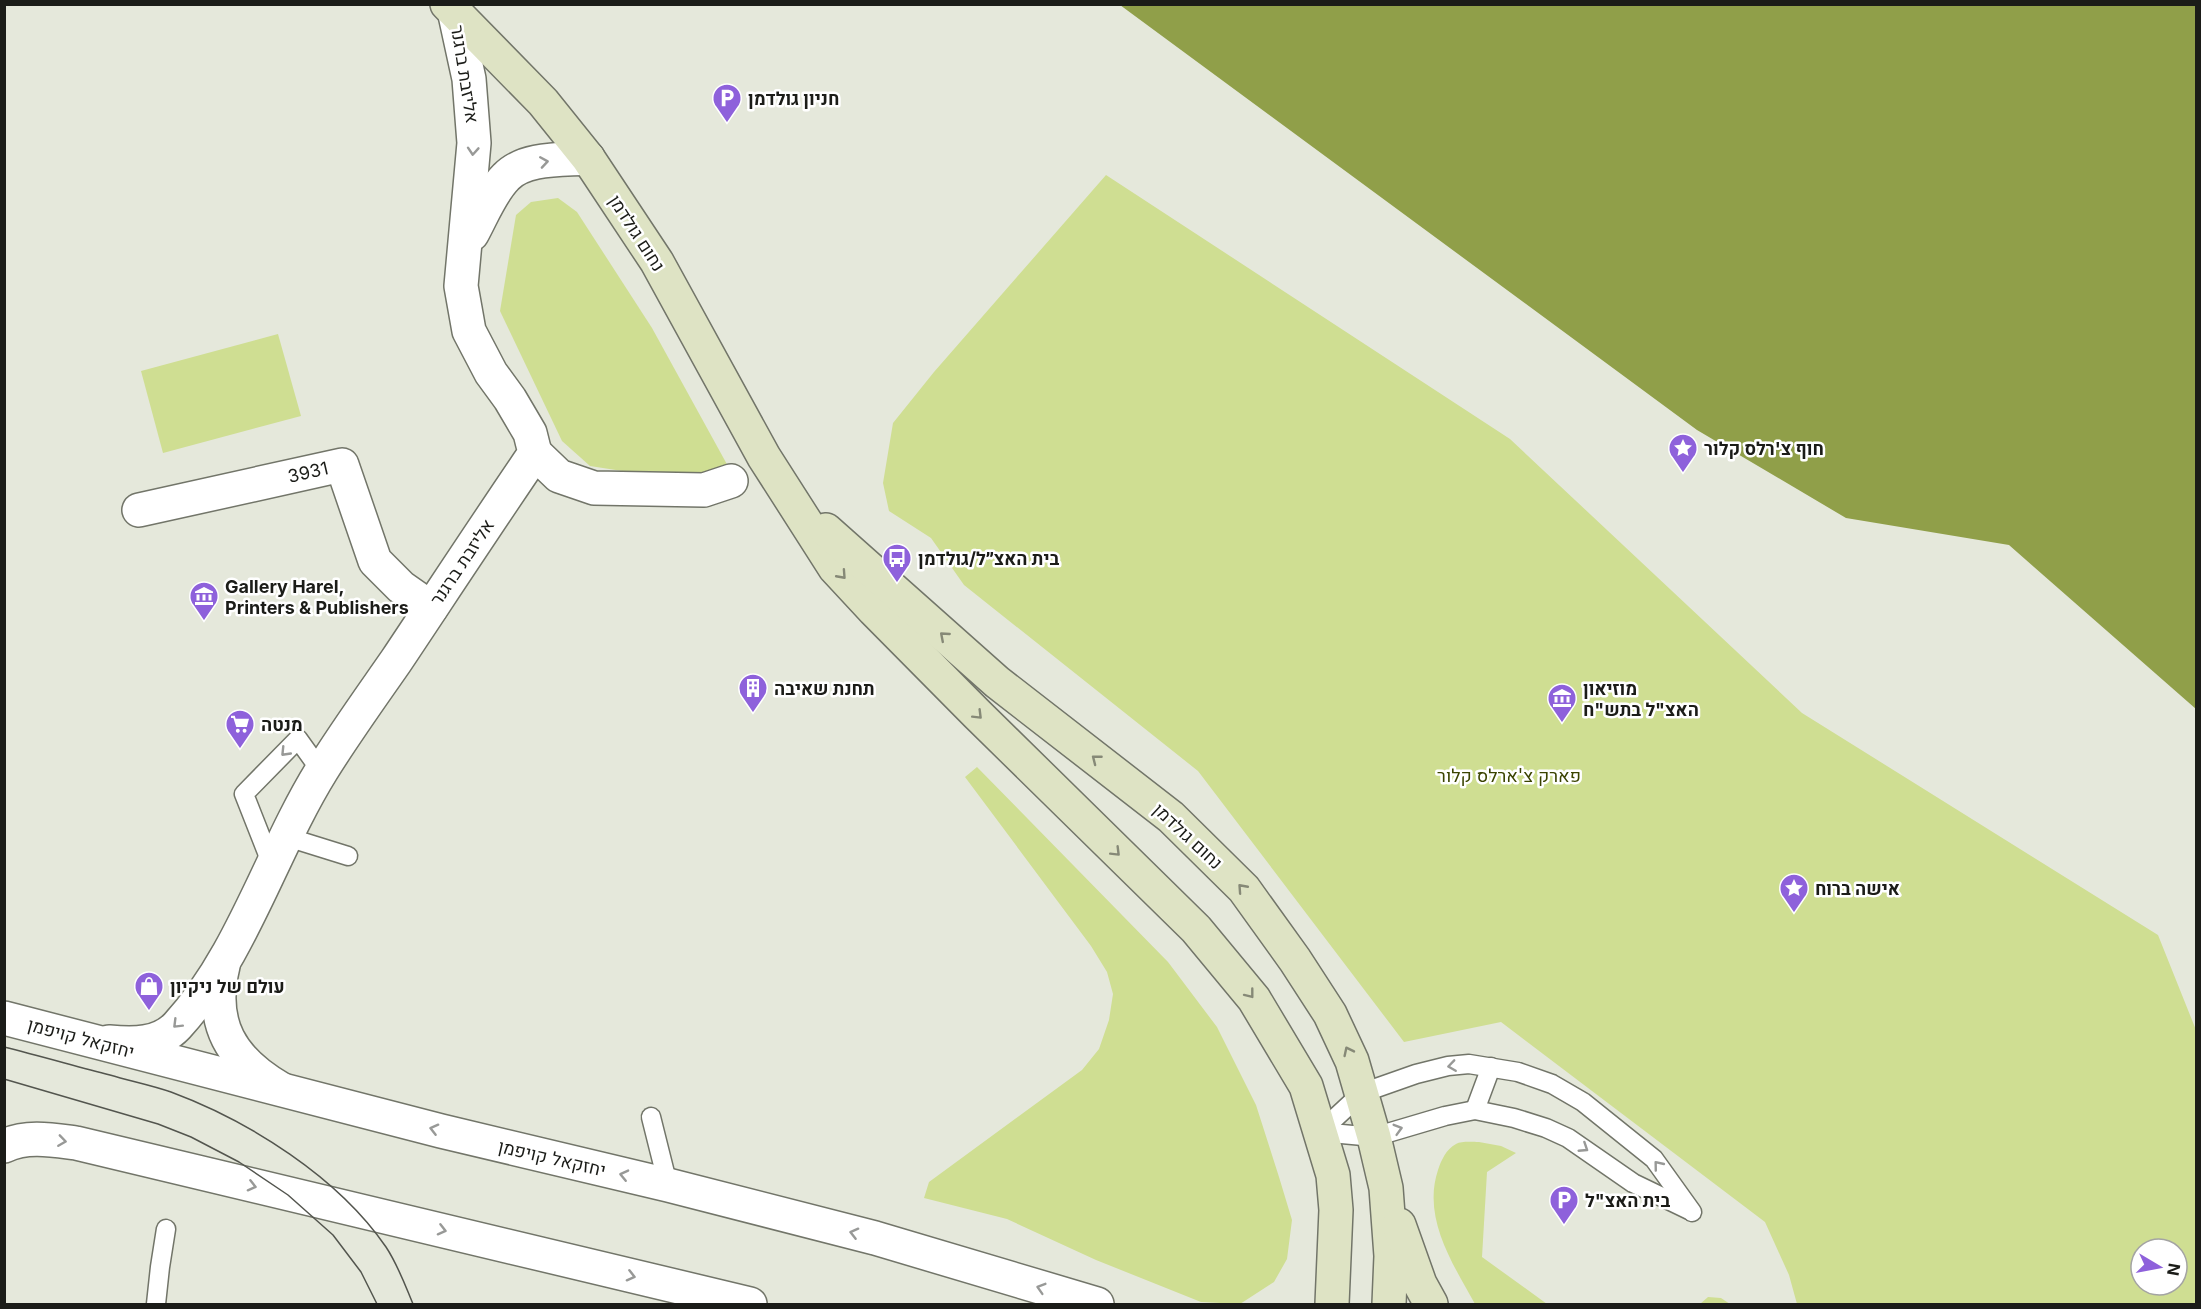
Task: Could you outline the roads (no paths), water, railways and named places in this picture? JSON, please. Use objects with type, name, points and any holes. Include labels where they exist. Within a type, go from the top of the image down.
[{"type":"main road","name":"נחום גולדמן","points":[[451,7],[543,102],[588,158],[657,262],[758,447],[835,568],[874,610],[1196,929],[1254,999],[1306,1086],[1333,1175],[1336,1246],[1332,1305]]},
{"type":"main road","name":"נחום גולדמן","points":[[785,492],[905,602],[997,682],[1171,817],[1244,889],[1330,1014],[1352,1061],[1386,1188],[1391,1256],[1389,1305]]},
{"type":"main road","points":[[1386,1188],[1420,1284],[1431,1305]]},
{"type":"main road","points":[[1306,1305],[1314,1297],[1326,1277],[1336,1246]]},
{"type":"street","name":"אליזבת ברגנר","points":[[92,1041],[126,1044],[160,1038],[175,1028],[225,961],[321,771],[535,453],[530,433],[491,373],[469,331],[461,286],[474,143],[469,79],[451,7]]},
{"type":"street","name":"אליזבת ברגנר","points":[[465,246],[495,192],[507,176],[522,167],[543,162],[588,158]]},
{"type":"street","points":[[535,453],[559,476],[594,488],[704,490],[731,481]]},
{"type":"street","name":"3931","points":[[139,510],[342,465],[375,561],[401,586],[431,608]]},
{"type":"street","name":"אליזבת ברגנר","points":[[225,961],[219,985],[218,1008],[229,1042],[250,1068],[284,1090]]},
{"type":"street","name":"יחזקאל קויפמן","points":[[4,1018],[462,1136],[668,1185],[875,1238],[1097,1305]]},
{"type":"street","points":[[4,1146],[31,1139],[76,1143],[750,1305]]},
{"type":"lane","points":[[272,865],[244,794],[298,739],[321,771]]},
{"type":"lane","points":[[287,837],[348,856]]},
{"type":"lane","points":[[1469,1064],[1518,1072],[1552,1084],[1583,1102],[1654,1159],[1692,1212],[1633,1183],[1568,1138],[1514,1118],[1474,1110],[1374,1137],[1320,1132],[1362,1093],[1416,1074],[1448,1066],[1469,1064]]},
{"type":"lane","points":[[1474,1110],[1491,1067]]},
{"type":"lane","points":[[651,1117],[668,1185]]},
{"type":"lane","points":[[156,1305],[166,1229]]},
{"type":"tram line","points":[[4,1047],[171,1092],[201,1104],[261,1135],[317,1175],[366,1221],[390,1254],[413,1304]]},
{"type":"tram line","points":[[4,1079],[158,1124],[191,1137],[239,1162],[288,1195],[333,1235],[361,1272],[377,1304]]},
{"type":"place","name":"חניון גולדמן","points":[[727,124]]},
{"type":"place","name":"חוף צ'רלס קלור","points":[[1683,474]]},
{"type":"place","name":"בית האצ״ל/גולדמן","points":[[897,584]]},
{"type":"place","name":"Gallery Harel, Printers & Publishers","points":[[204,622]]},
{"type":"place","name":"תחנת שאיבה","points":[[753,714]]},
{"type":"place","name":"מוזיאון האצ\"ל בתש\"ח","points":[[1562,724]]},
{"type":"place","name":"מנטה","points":[[240,750]]},
{"type":"place","name":"אישה ברוח","points":[[1794,914]]},
{"type":"place","name":"עולם של ניקיון","points":[[149,1012]]},
{"type":"place","name":"בית האצ\"ל","points":[[1564,1226]]},
{"type":"park label","name":"פארק צ'ארלס קלור","points":[[1509,775]]}]
